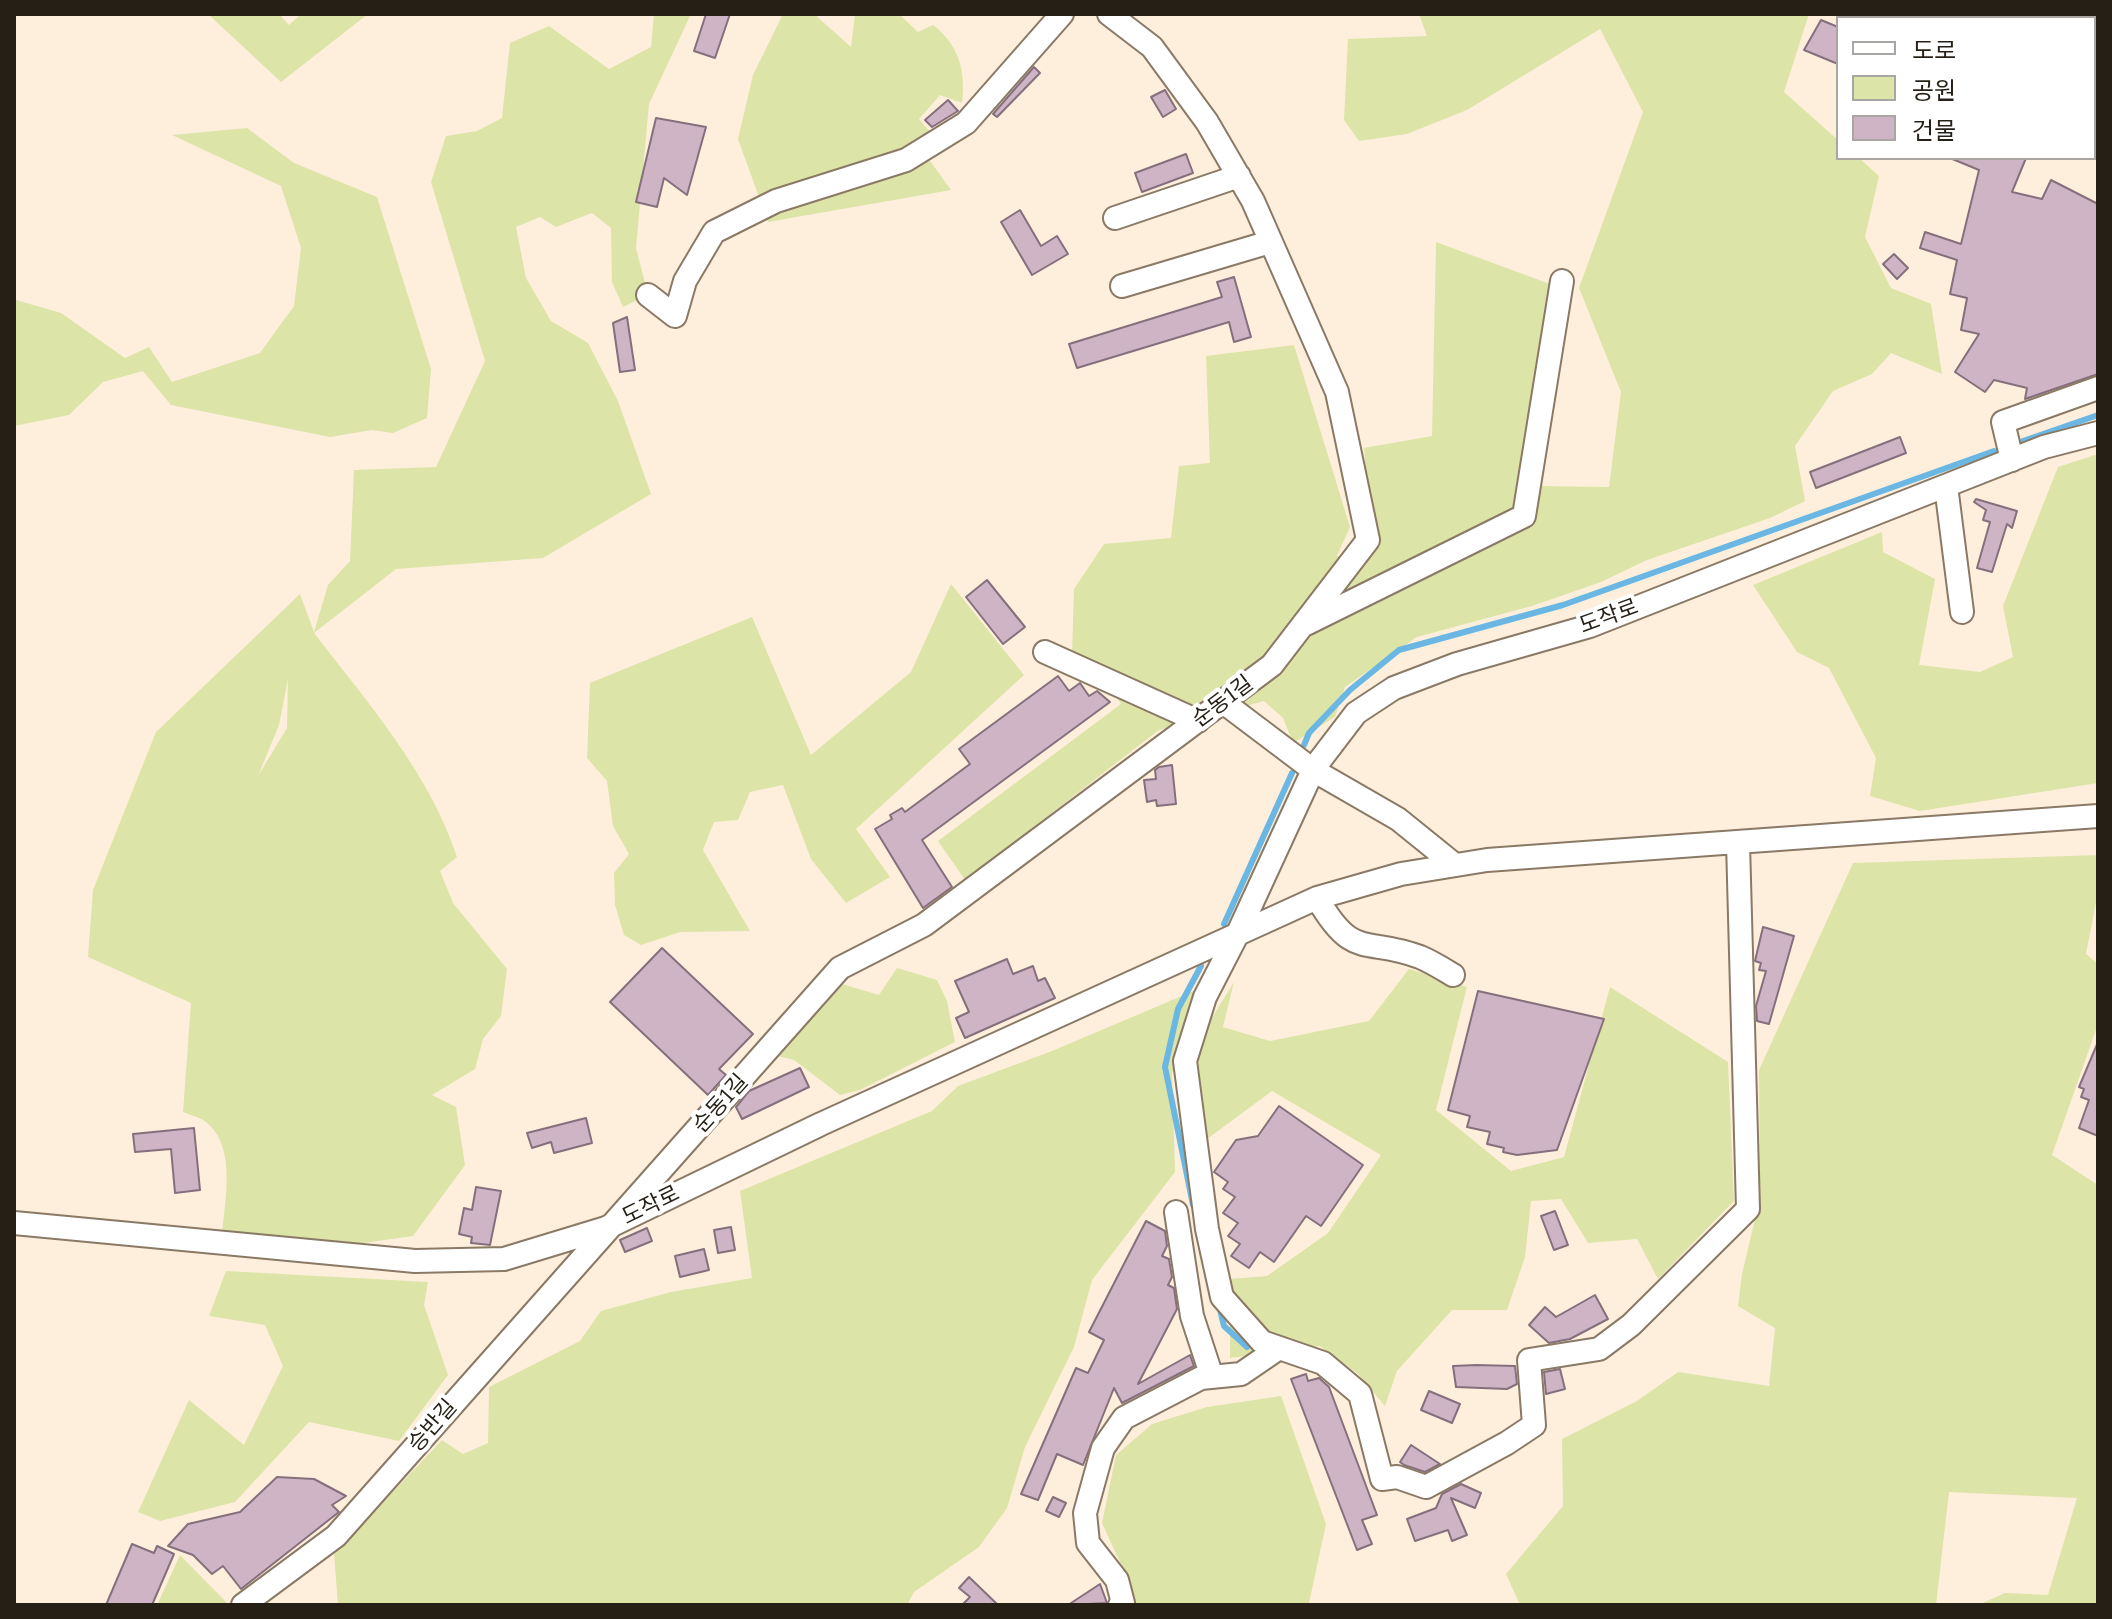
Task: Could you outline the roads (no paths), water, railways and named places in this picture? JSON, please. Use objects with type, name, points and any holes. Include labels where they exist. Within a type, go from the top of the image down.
[{"type":"street","points":[[648,295],[675,316],[685,281],[714,232],[776,201],[906,160],[966,123],[1062,14]]},
{"type":"street","name":"순동1길","points":[[606,1228],[728,1098],[840,968],[924,925],[1272,665],[1368,540],[1337,392],[1239,176],[1207,122],[1152,47],[1109,14]]},
{"type":"street","points":[[1115,218],[1239,176]]},
{"type":"street","points":[[1122,286],[1270,242]]},
{"type":"street","points":[[1301,626],[1524,516],[1562,281]]},
{"type":"street","points":[[2012,460],[2003,422],[2098,388]]},
{"type":"street","name":"도작로","points":[[1238,933],[1313,770],[1356,713],[1394,688],[1457,664],[1590,626],[2012,460],[2098,433]]},
{"type":"street","points":[[1946,486],[1962,612]]},
{"type":"street","points":[[1045,652],[1198,721]]},
{"type":"street","points":[[1223,702],[1313,770],[1398,819],[1455,865]]},
{"type":"street","name":"도작로","points":[[14,1223],[415,1261],[504,1259],[606,1228],[821,1124],[1238,933],[1317,898],[1401,874],[1487,860],[2098,816]]},
{"type":"street","points":[[1238,933],[1205,997],[1185,1061],[1205,1214],[1222,1297],[1262,1342],[1323,1363],[1360,1394],[1382,1479],[1397,1477],[1426,1487],[1534,1425],[1529,1360],[1599,1349],[1631,1325],[1748,1209],[1738,843]]},
{"type":"street","points":[[1317,898],[1332,924],[1360,946],[1419,956],[1453,975]]},
{"type":"street","points":[[1176,1212],[1192,1316],[1212,1377]]},
{"type":"street","name":"승반길","points":[[243,1605],[336,1536],[606,1228]]},
{"type":"street","points":[[1120,1605],[1123,1603],[1117,1580],[1088,1543],[1085,1513],[1103,1448],[1124,1418],[1201,1378],[1241,1374],[1279,1348]]},
{"type":"waterway","points":[[2023,441],[2098,415]]},
{"type":"waterway","points":[[1304,745],[1309,733],[1350,690],[1399,650],[1563,605],[1994,451]]},
{"type":"waterway","points":[[1224,924],[1292,773]]},
{"type":"waterway","points":[[1193,1205],[1165,1067],[1178,1009],[1201,966]]},
{"type":"waterway","points":[[1219,1305],[1224,1326],[1247,1347]]}]
